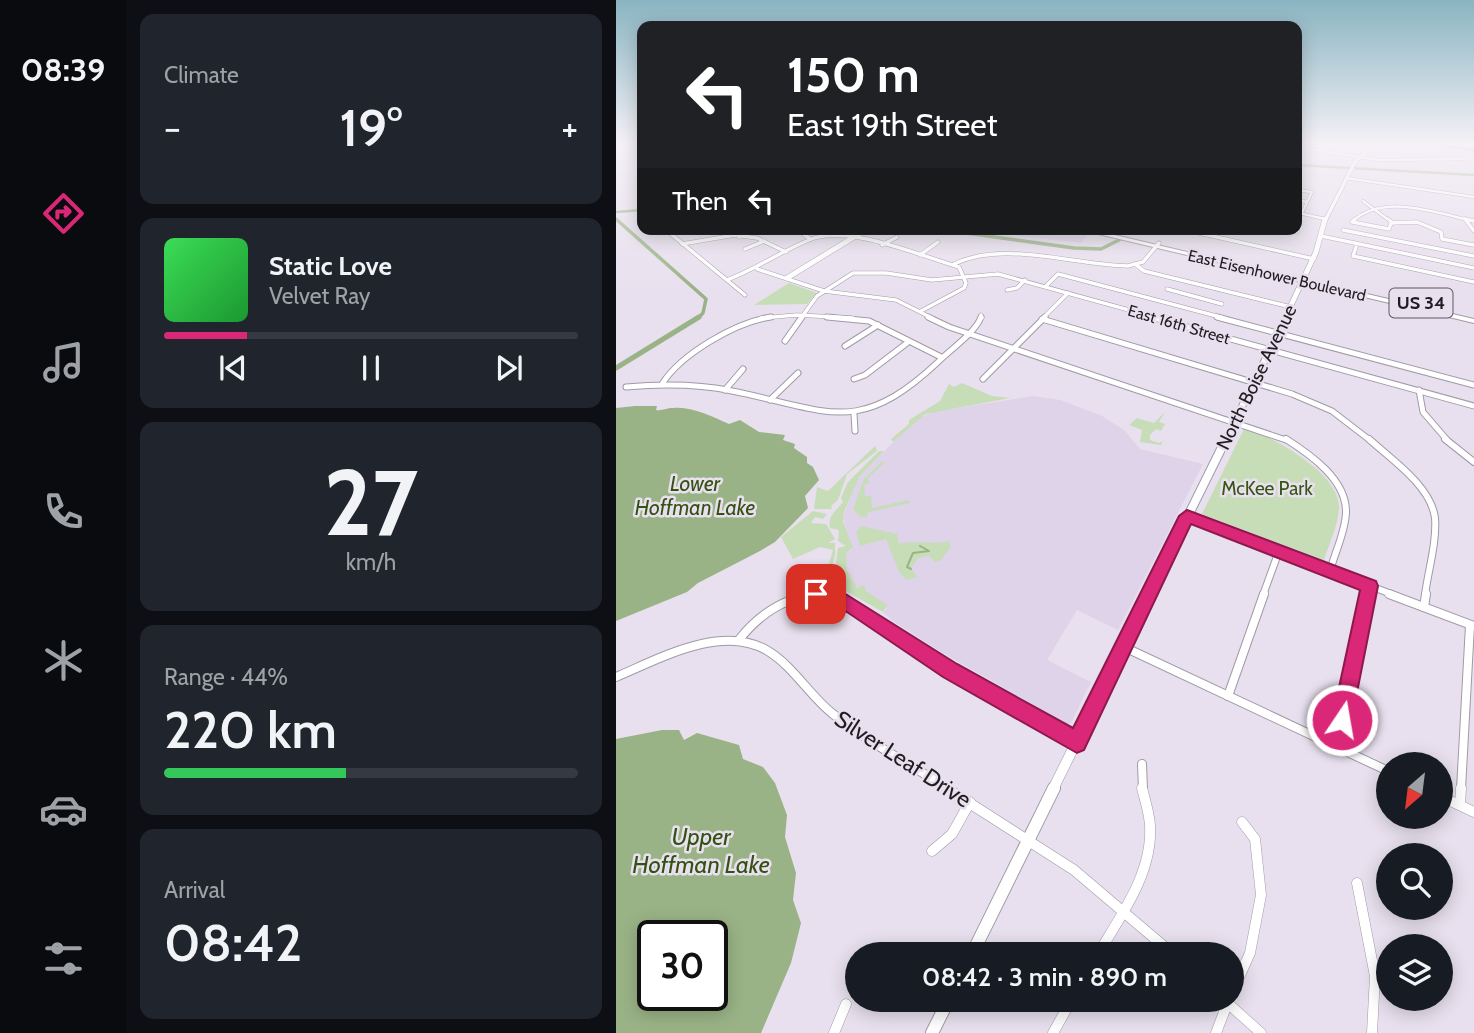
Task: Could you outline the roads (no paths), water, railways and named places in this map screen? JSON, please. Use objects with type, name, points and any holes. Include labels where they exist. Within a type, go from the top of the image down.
[{"type":"highway","name":"East Eisenhower Boulevard","points":[[1109,235],[1444,309],[1474,318]]},
{"type":"highway","name":"East Eisenhower Boulevard","points":[[1122,235],[1157,245]]},
{"type":"highway","name":"East Eisenhower Boulevard","points":[[1304,279],[1396,303],[1474,318]]},
{"type":"highway","points":[[1396,303],[1444,309]]},
{"type":"street","points":[[1302,208],[1312,192],[1306,191]]},
{"type":"street","name":"North Boise Avenue","points":[[978,942],[1291,307],[1314,259],[1325,219],[1339,191]]},
{"type":"street","points":[[1435,191],[1474,197]]},
{"type":"street","points":[[1302,201],[1307,202]]},
{"type":"street","points":[[1363,201],[1393,223],[1425,225],[1441,232],[1443,238],[1474,244]]},
{"type":"street","points":[[1393,223],[1389,229],[1352,222],[1362,212],[1375,208],[1402,208],[1474,221]]},
{"type":"street","points":[[1302,214],[1325,219]]},
{"type":"street","points":[[1465,219],[1474,231]]},
{"type":"street","points":[[1343,230],[1474,256]]},
{"type":"street","points":[[672,235],[745,295]]},
{"type":"street","points":[[805,235],[810,239]]},
{"type":"street","points":[[727,280],[757,269],[810,239],[828,235]]},
{"type":"street","points":[[840,235],[954,264],[964,275],[966,283],[962,290],[921,311]]},
{"type":"street","points":[[787,278],[858,235]]},
{"type":"street","points":[[1208,235],[1314,259]]},
{"type":"street","points":[[682,244],[711,236],[739,237],[764,242],[786,253]]},
{"type":"street","points":[[1321,236],[1474,268]]},
{"type":"street","points":[[880,252],[897,237]]},
{"type":"street","points":[[1404,241],[1410,268]]},
{"type":"street","points":[[745,249],[764,242]]},
{"type":"street","points":[[920,255],[938,242]]},
{"type":"street","points":[[954,264],[965,257],[986,251],[1116,266],[1143,262],[1157,245]]},
{"type":"street","points":[[1356,247],[1353,256],[1474,282]]},
{"type":"street","points":[[1135,264],[1144,271],[1291,307]]},
{"type":"street","points":[[757,269],[824,290],[888,299],[967,333],[1269,430],[1312,458],[1342,493],[1347,510],[1330,571]]},
{"type":"street","name":"East 16th Street","points":[[824,290],[856,272],[925,280],[998,274],[1474,406]]},
{"type":"street","points":[[1046,286],[1058,274],[1474,385]]},
{"type":"street","points":[[1007,290],[1017,288],[1025,280]]},
{"type":"street","points":[[1194,296],[1202,285]]},
{"type":"street","points":[[1167,289],[1222,303]]},
{"type":"street","points":[[785,341],[824,290]]},
{"type":"street","points":[[983,379],[1068,293]]},
{"type":"street","points":[[662,384],[678,364],[723,335],[757,317],[779,314],[860,319],[878,325],[907,343],[941,356]]},
{"type":"street","points":[[626,387],[662,384],[725,390],[828,414],[854,414],[889,402],[982,319],[981,315]]},
{"type":"street","points":[[1042,319],[1303,398],[1349,418],[1419,486],[1433,509],[1435,520],[1424,607]]},
{"type":"street","points":[[845,346],[878,325]]},
{"type":"street","points":[[723,335],[731,338]]},
{"type":"street","points":[[854,379],[865,375],[907,343]]},
{"type":"street","points":[[725,390],[743,369]]},
{"type":"street","points":[[770,400],[798,373]]},
{"type":"street","points":[[1419,390],[1418,404],[1423,416],[1474,462]]},
{"type":"street","points":[[854,414],[855,431]]},
{"type":"street","points":[[1187,516],[1472,625],[1460,805]]},
{"type":"street","points":[[1228,696],[1279,551]]},
{"type":"street","points":[[1337,747],[1370,586]]},
{"type":"street","points":[[738,641],[757,618],[781,603],[816,594],[833,596],[950,670],[1077,742]]},
{"type":"street","name":"Silver Leaf Drive","points":[[616,677],[698,645],[738,641],[769,651],[832,714],[1084,876],[1160,942]]},
{"type":"street","points":[[1124,647],[1376,765]]},
{"type":"street","points":[[1105,942],[1124,909],[1149,852],[1149,821],[1139,784],[1142,764]]},
{"type":"street","points":[[932,851],[952,834],[970,802]]},
{"type":"street","points":[[1453,802],[1474,812]]},
{"type":"street","points":[[1242,822],[1255,839],[1261,895],[1250,953],[1244,966]]},
{"type":"street","points":[[1357,883],[1377,987],[1372,1033]]},
{"type":"street","points":[[834,1033],[845,1006]]},
{"type":"street","points":[[932,1033],[942,1012]]},
{"type":"street","points":[[1053,1033],[1065,1012]]},
{"type":"street","points":[[1216,1033],[1223,1012]]},
{"type":"street","points":[[1241,1012],[1261,1033]]},
{"type":"water","name":"Lower Hoffman Lake","points":[[657,406],[656,410],[688,409],[729,424],[740,420],[759,432],[785,435],[783,440],[795,444],[794,448],[807,457],[807,463],[813,467],[819,480],[805,496],[808,508],[775,542],[698,583],[687,592],[616,621],[616,408]]},
{"type":"water","name":"Upper Hoffman Lake","points":[[662,730],[679,730],[684,740],[697,733],[739,745],[743,759],[763,767],[775,783],[787,815],[785,837],[796,873],[793,900],[801,923],[791,963],[761,1033],[616,1033],[616,739]]},
{"type":"waterway","points":[[616,212],[637,210]]},
{"type":"waterway","points":[[618,221],[616,219],[706,299],[703,313],[699,317]]},
{"type":"waterway","points":[[980,235],[1074,248],[1101,249],[1119,240]]},
{"type":"waterway","points":[[616,368],[699,317]]},
{"type":"waterway","points":[[911,569],[907,567],[913,553],[929,551],[920,546]]},
{"type":"park label","name":"McKee Park","points":[[1267,488]]}]
